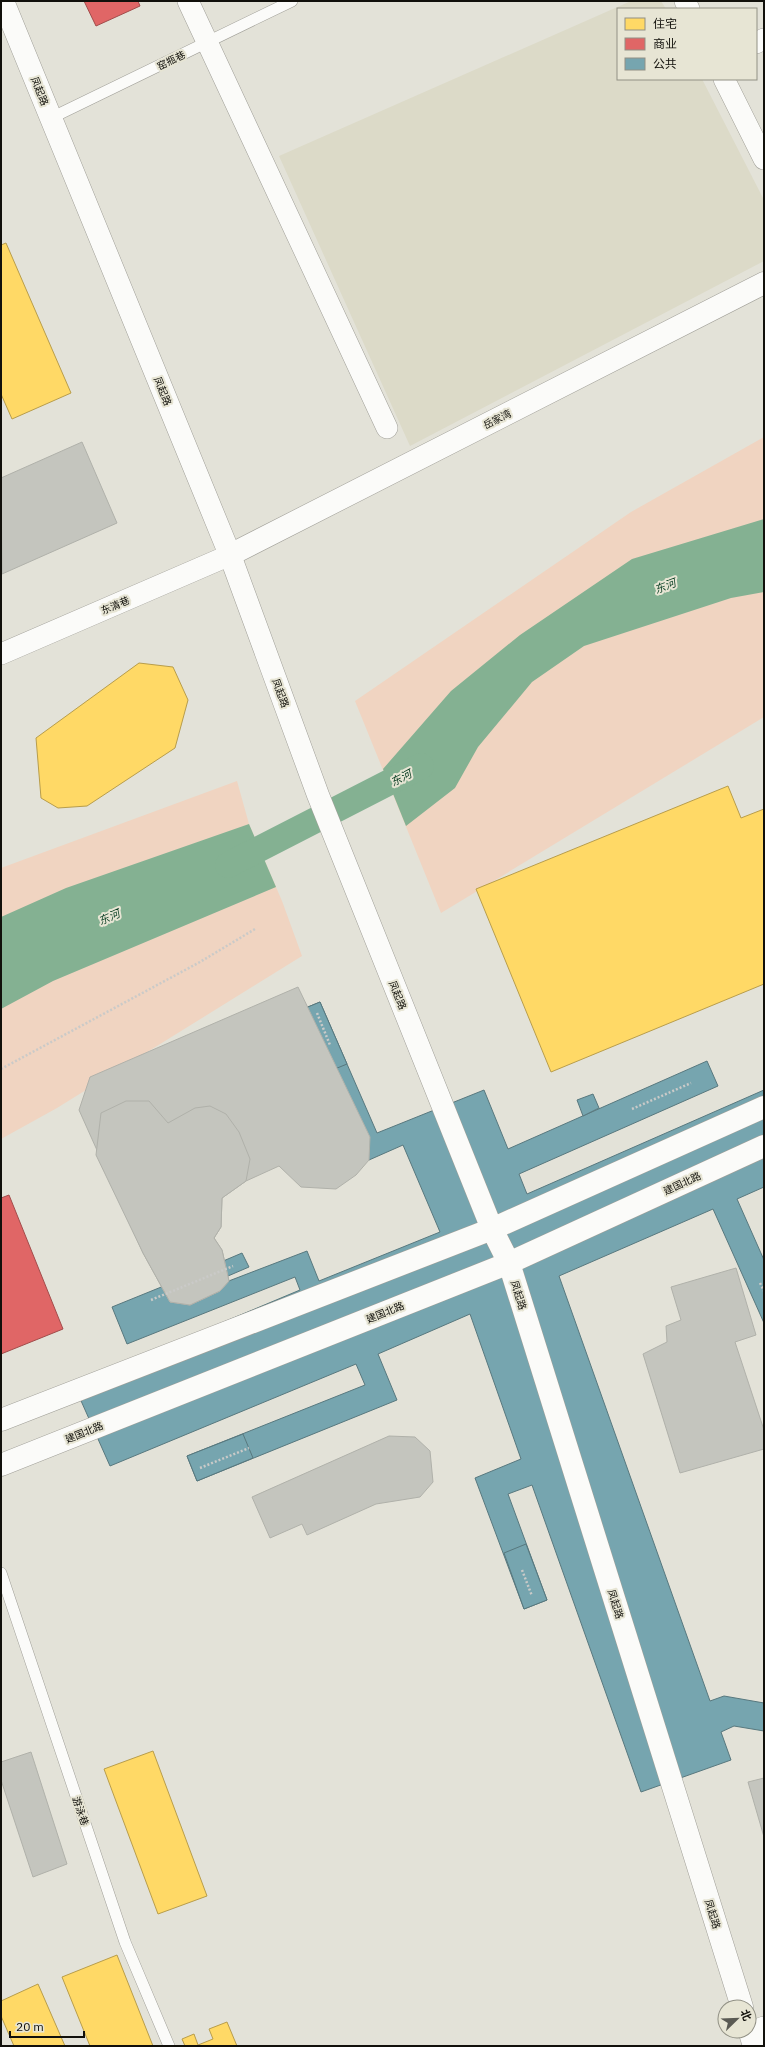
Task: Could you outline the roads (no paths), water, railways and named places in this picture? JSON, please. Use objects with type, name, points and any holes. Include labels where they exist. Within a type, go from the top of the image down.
[{"type":"main road","name":"凤起路","points":[[3,1],[230,555],[318,795],[492,1228],[509,1263],[739,1999]]},
{"type":"main road","name":"岳家湾","points":[[230,555],[764,283]]},
{"type":"main road","points":[[1,1420],[492,1228],[764,1107]]},
{"type":"main road","name":"建国北路","points":[[1,1465],[509,1263],[764,1146]]},
{"type":"street","points":[[188,1],[388,428]]},
{"type":"street","points":[[724,80],[764,159]]},
{"type":"street","name":"东清巷","points":[[1,654],[230,555]]},
{"type":"lane","name":"窑瓶巷","points":[[51,118],[292,1]]},
{"type":"lane","name":"游泳巷","points":[[1,1573],[125,1942],[169,2046]]},
{"type":"water","points":[[764,519],[764,592],[731,598],[584,646],[532,682],[478,747],[455,788],[406,826],[383,769],[451,691],[520,635],[632,559]]},
{"type":"water","points":[[249,824],[276,887],[53,981],[1,1009],[1,917],[66,888]]},
{"type":"waterway","name":"东河","points":[[228,865],[421,766]]}]
